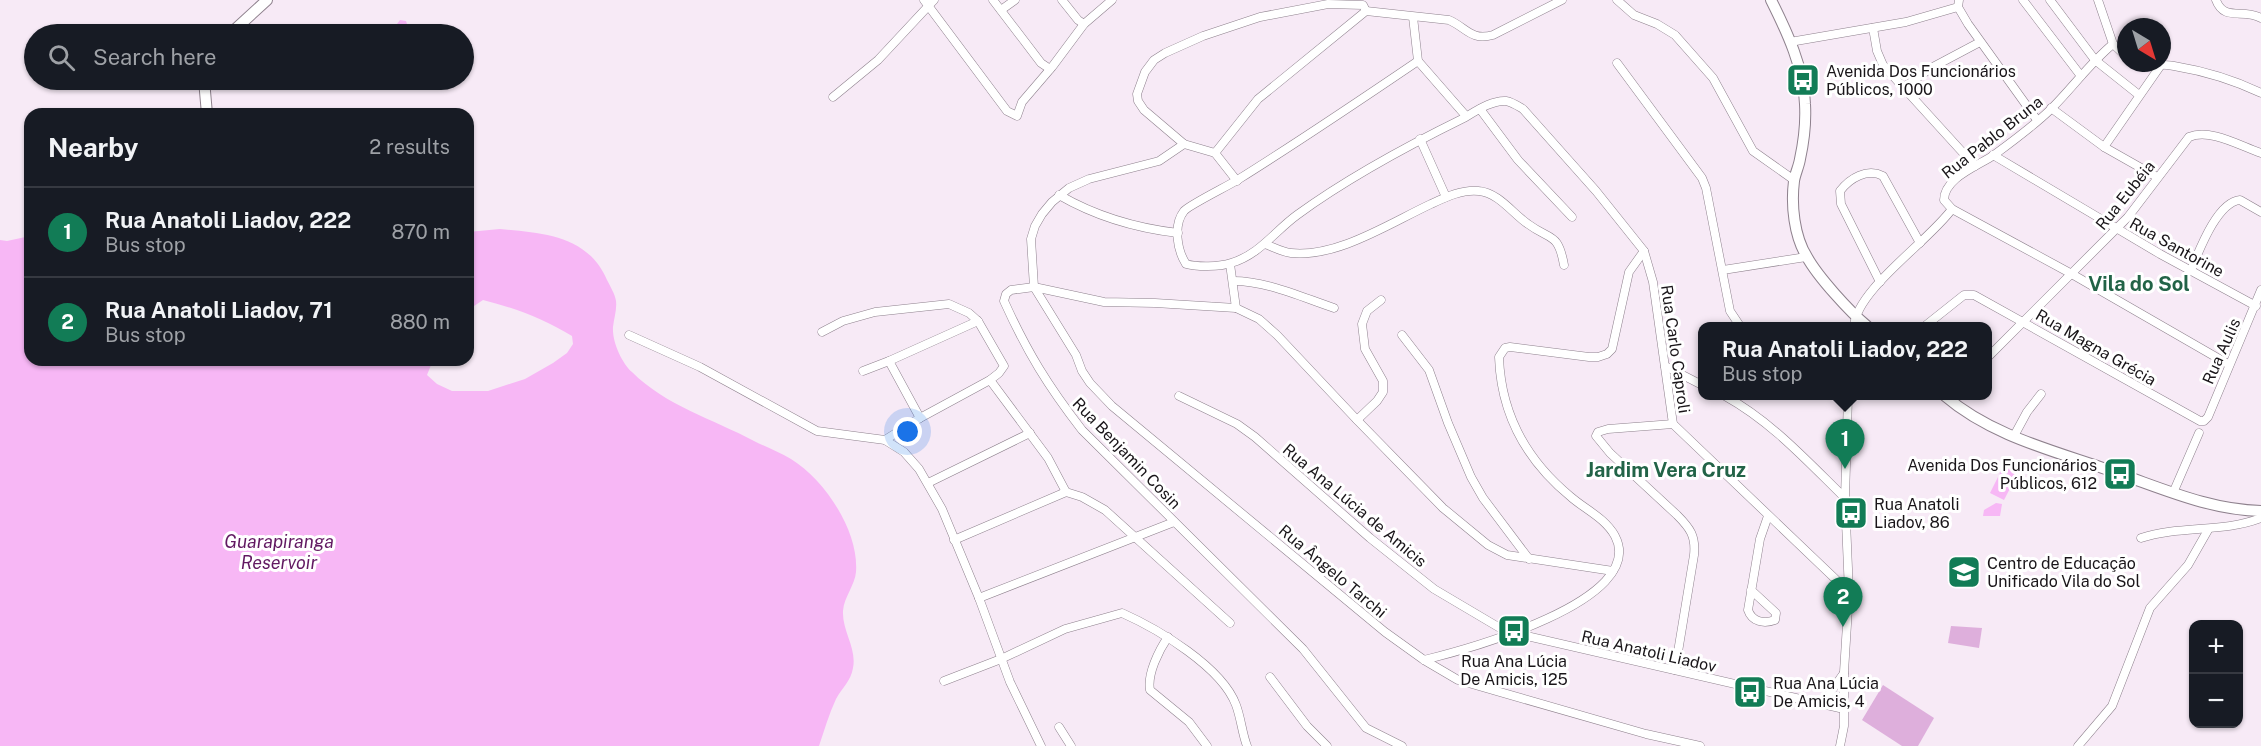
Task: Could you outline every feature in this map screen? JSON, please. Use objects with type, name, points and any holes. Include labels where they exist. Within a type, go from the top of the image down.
[{"type":"street","points":[[241,24],[267,0]]},
{"type":"street","points":[[993,0],[1041,63],[1050,69]]},
{"type":"street","points":[[1001,10],[1015,0]]},
{"type":"street","points":[[1062,0],[1084,24]]},
{"type":"street","points":[[833,98],[878,60],[929,2],[1007,111],[1017,116],[1022,102],[1084,24],[1112,0]]},
{"type":"street","points":[[1543,0],[1547,9]]},
{"type":"street","points":[[1237,181],[1215,153],[1184,144],[1144,110],[1138,101],[1139,84],[1145,72],[1154,60],[1165,53],[1203,36],[1260,17],[1328,4],[1362,6],[1413,18],[1449,20],[1460,25],[1474,37],[1482,38],[1493,35],[1562,0]]},
{"type":"street","points":[[1771,0],[1790,42],[1803,81],[1805,130],[1801,158],[1794,180],[1795,224],[1806,257],[1854,321],[1880,282],[1952,209],[2070,273],[2228,364]]},
{"type":"street","points":[[2023,0],[2081,75]]},
{"type":"street","points":[[2050,0],[2095,60],[2139,95]]},
{"type":"street","points":[[2098,0],[2113,44],[2117,48]]},
{"type":"street","points":[[2216,0],[2219,8],[2226,13],[2247,12],[2261,18]]},
{"type":"street","points":[[1622,1],[1634,15],[1657,24],[1683,43],[1713,78],[1753,151],[1794,180]]},
{"type":"street","points":[[1790,42],[1906,22],[1959,4],[1980,42],[2037,120]]},
{"type":"street","points":[[1215,153],[1264,93],[1362,6]]},
{"type":"street","points":[[1413,18],[1418,61],[1466,116]]},
{"type":"street","points":[[1873,28],[1880,60],[1975,166]]},
{"type":"street","points":[[1903,88],[1931,68],[1980,42]]},
{"type":"street","name":"Rua Pablo Bruna","points":[[1952,209],[1944,200],[1944,195],[1956,180],[1994,155],[2051,108],[2113,44]]},
{"type":"street","points":[[1418,61],[1237,181],[1187,208],[1179,221],[1178,233],[1186,264],[1192,266],[1230,264],[1265,244],[1297,215],[1420,139],[1480,109],[1505,101],[1523,109],[1596,190],[1644,251],[1629,272],[1614,342],[1607,354],[1589,357],[1510,347],[1505,348],[1502,352],[1500,367],[1505,404],[1514,427],[1526,447],[1556,484],[1601,519],[1616,538],[1618,558],[1613,571],[1604,585],[1593,595],[1513,634],[1424,660]]},
{"type":"street","points":[[1617,63],[1702,178],[1706,188],[1730,311],[1737,322]]},
{"type":"street","points":[[2171,66],[2226,79],[2261,93]]},
{"type":"street","points":[[2104,147],[2156,72]]},
{"type":"street","points":[[205,90],[206,108]]},
{"type":"street","points":[[2051,108],[2104,147],[2157,177]]},
{"type":"street","points":[[1480,109],[1518,160],[1572,217]]},
{"type":"street","name":"Rua Eubéia","points":[[1992,353],[2025,322],[2070,273],[2117,229],[2138,206],[2183,144],[2196,134],[2209,135],[2261,153]]},
{"type":"street","points":[[1420,139],[1446,197]]},
{"type":"street","points":[[1034,287],[1031,239],[1042,214],[1059,195],[1089,179],[1160,161],[1184,144]]},
{"type":"street","name":"Rua Santorine","points":[[1994,155],[2117,229],[2256,306]]},
{"type":"street","points":[[1880,282],[1841,204],[1840,190],[1845,184],[1867,173],[1883,176],[1920,243]]},
{"type":"street","points":[[1265,244],[1289,253],[1324,252],[1361,238],[1446,197],[1463,192],[1479,191],[1490,194],[1527,224],[1558,242],[1564,265]]},
{"type":"street","points":[[1059,195],[1083,209],[1107,218],[1148,229],[1178,233]]},
{"type":"street","points":[[2190,270],[2208,232],[2230,204],[2240,200],[2261,212]]},
{"type":"street","name":"Rua Carlo Caproli","points":[[1644,251],[1653,282],[1673,424],[1849,592]]},
{"type":"street","points":[[1723,270],[1806,257]]},
{"type":"street","points":[[1230,264],[1236,308]]},
{"type":"street","points":[[1233,281],[1247,281],[1268,286],[1334,308]]},
{"type":"street","name":"Rua Benjamin Cosin","points":[[1402,746],[1374,734],[1358,720],[1303,649],[1082,430],[1052,392],[1024,345],[1004,301],[1006,294],[1011,290],[1034,287],[1104,303],[1155,303],[1236,308],[1259,319],[1277,334],[1443,508],[1472,533],[1498,551],[1529,559],[1613,571]]},
{"type":"street","name":"Rua Ângelo Tarchi","points":[[1034,287],[1076,355],[1090,384],[1112,406],[1385,632],[1424,660],[1458,680],[1646,734],[1700,746]]},
{"type":"street","name":"Rua Aulis","points":[[2204,421],[2208,417],[2228,364],[2256,306],[2261,290]]},
{"type":"street","name":"Rua Magna Grécia","points":[[1931,322],[1964,296],[1974,295],[2190,416],[2204,421]]},
{"type":"street","points":[[1357,420],[1381,397],[1383,392],[1383,381],[1365,349],[1362,324],[1367,310],[1381,300]]},
{"type":"street","points":[[822,332],[843,321],[875,312],[949,304],[969,313],[978,321],[1004,366],[999,373],[885,440]]},
{"type":"street","points":[[863,371],[978,321]]},
{"type":"street","points":[[629,335],[700,367],[818,431],[885,440],[904,452],[928,483],[979,598],[1010,682],[1041,746]]},
{"type":"street","points":[[1402,336],[1430,370],[1470,477],[1529,559]]},
{"type":"street","points":[[890,361],[920,418]]},
{"type":"street","points":[[1665,366],[1698,383]]},
{"type":"street","points":[[990,380],[1048,458],[1066,492]]},
{"type":"street","points":[[2014,436],[2027,411],[2041,394]]},
{"type":"street","name":"Rua Ana Lúcia de Amicis","points":[[1179,396],[1230,420],[1256,437],[1370,538],[1434,589],[1468,611],[1513,634]]},
{"type":"street","points":[[1732,400],[1767,423],[1845,498]]},
{"type":"street","points":[[1840,746],[1844,726],[1844,672],[1849,592],[1845,498],[1848,400]]},
{"type":"street","points":[[1951,400],[1981,423],[2173,493],[2212,505],[2261,511]]},
{"type":"street","points":[[1673,424],[1608,429],[1598,432],[1596,436],[1610,453],[1683,521],[1694,536],[1694,555],[1675,670]]},
{"type":"street","points":[[928,483],[1030,433]]},
{"type":"street","points":[[2173,493],[2199,433]]},
{"type":"street","points":[[954,540],[1066,492],[1082,497],[1105,510],[1230,623]]},
{"type":"street","points":[[1752,590],[1776,614],[1775,620],[1763,622],[1750,616],[1748,610],[1760,539],[1768,516]]},
{"type":"street","points":[[2141,538],[2155,533],[2208,530],[2227,525],[2246,524],[2261,518]]},
{"type":"street","points":[[979,598],[1174,522]]},
{"type":"street","points":[[2078,746],[2112,706],[2150,608],[2188,565],[2208,530]]},
{"type":"street","points":[[944,681],[1001,659],[1065,629],[1122,613],[1168,637],[1207,667],[1237,706],[1240,726],[1247,746]]},
{"type":"street","name":"Rua Anatoli Liadov","points":[[1513,634],[1822,704]]},
{"type":"street","points":[[1168,637],[1161,646],[1148,683],[1150,690],[1189,722],[1207,746]]},
{"type":"street","points":[[1844,672],[1822,704],[1844,709]]},
{"type":"street","points":[[1270,677],[1307,726],[1327,746]]},
{"type":"street","points":[[1059,727],[1071,746]]},
{"type":"shaded area","points":[[1951,626],[1982,628],[1979,648],[1948,643]]},
{"type":"shaded area","points":[[1883,685],[1934,718],[1918,746],[1902,746],[1862,720]]},
{"type":"water","points":[[400,20],[406,21],[407,24],[397,24]]},
{"type":"water","name":"Guarapiranga Reservoir","points":[[500,229],[532,232],[576,245],[599,265],[615,296],[614,339],[621,358],[632,372],[645,384],[675,403],[791,459],[804,468],[827,493],[846,524],[855,556],[855,577],[843,611],[854,661],[850,677],[836,699],[819,746],[0,746],[0,240],[24,237],[24,366],[431,366],[427,375],[437,384],[452,391],[488,391],[525,379],[567,353],[573,344],[572,336],[540,319],[483,300],[474,306],[474,231]]},
{"type":"water","points":[[2003,467],[2018,473],[2004,500],[1990,493]]},
{"type":"water","points":[[1996,503],[2002,504],[2000,516],[1983,516],[1984,510]]},
{"type":"place","name":"Avenida Dos Funcionários Públicos, 1000","points":[[1803,80]]},
{"type":"place","name":"Rua Anatoli Liadov, 222","points":[[1845,469]]},
{"type":"place","name":"Avenida Dos Funcionários Públicos, 612","points":[[2120,474]]},
{"type":"place","name":"Rua Anatoli Liadov, 86","points":[[1851,513]]},
{"type":"place","name":"Centro de Educação Unificado Vila do Sol","points":[[1964,572]]},
{"type":"place","name":"Rua Anatoli Liadov, 71","points":[[1843,627]]},
{"type":"place","name":"Rua Ana Lúcia De Amicis, 125","points":[[1514,631]]},
{"type":"place","name":"Rua Ana Lúcia De Amicis, 4","points":[[1750,692]]},
{"type":"district","name":"Vila do Sol","points":[[2139,284]]},
{"type":"district","name":"Jardim Vera Cruz","points":[[1666,470]]}]
